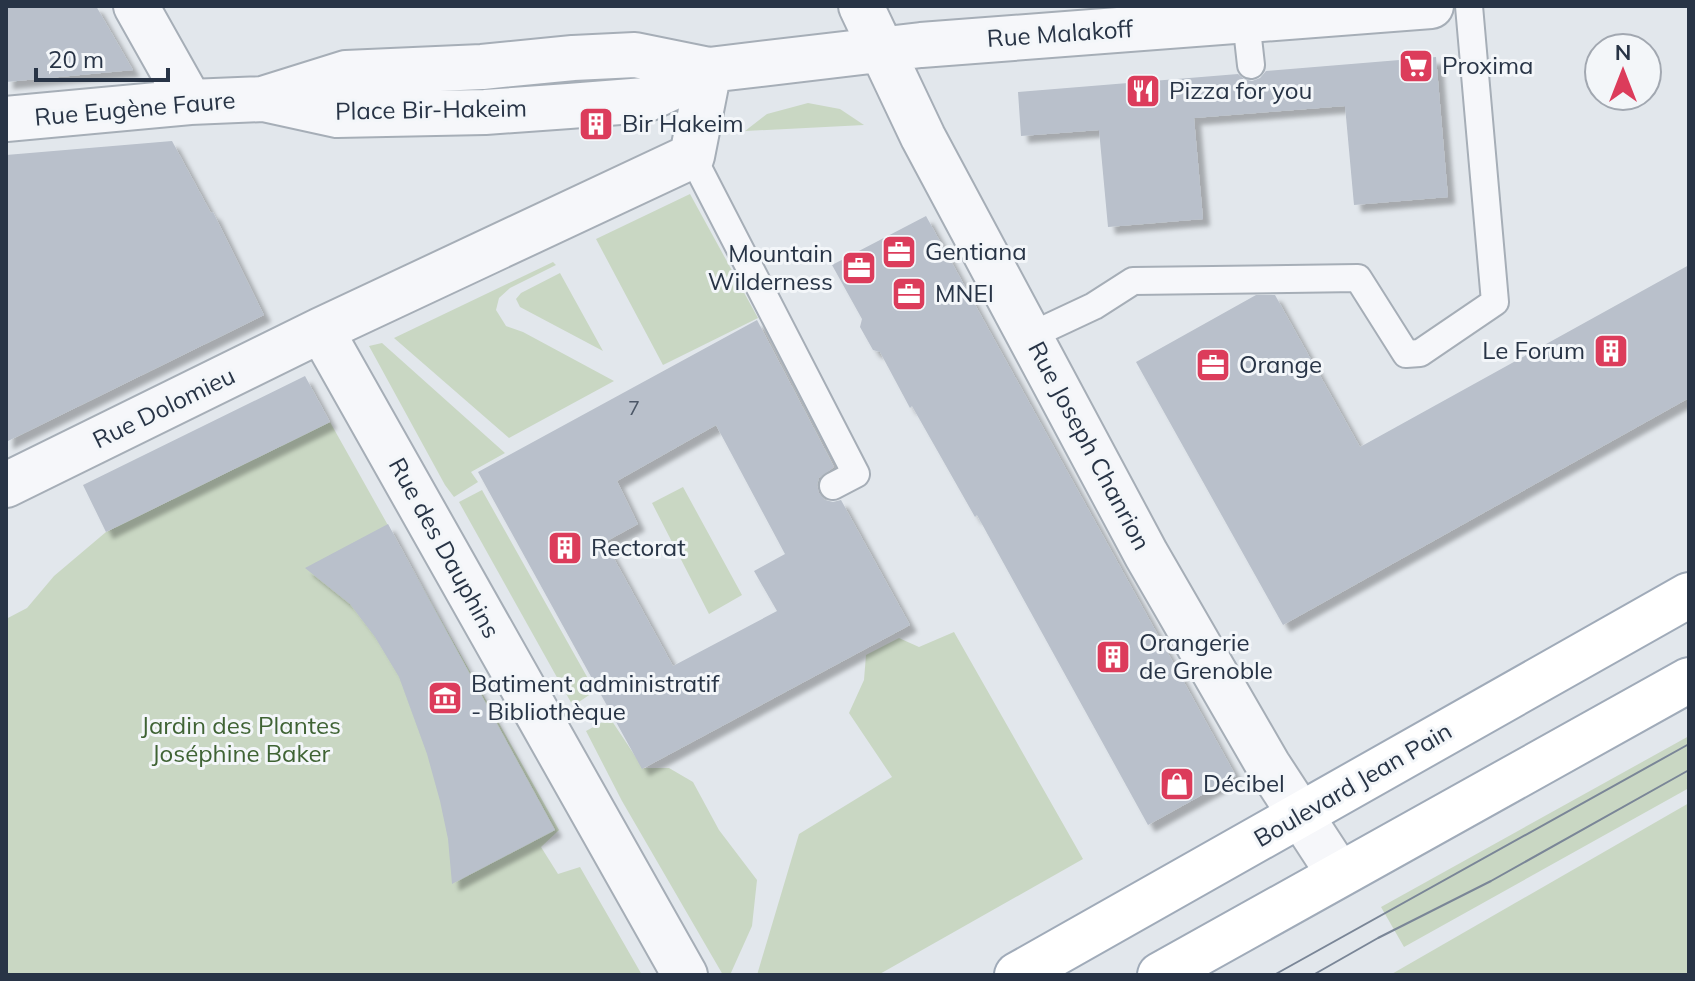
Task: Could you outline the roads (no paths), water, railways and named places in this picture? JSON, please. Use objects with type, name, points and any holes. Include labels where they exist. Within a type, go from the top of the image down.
[{"type":"main road","name":"Boulevard Jean Pain","points":[[1017,975],[1689,595]]},
{"type":"main road","points":[[1160,975],[1689,680]]},
{"type":"street","points":[[136,6],[190,102]]},
{"type":"street","name":"Rue Joseph Chanrion","points":[[861,6],[923,137],[1146,554],[1237,713],[1339,874]]},
{"type":"street","name":"Rue Malakoff","points":[[881,51],[921,45],[1431,6]]},
{"type":"street","name":"Place Bir-Hakeim","points":[[264,99],[337,115],[513,110],[645,100],[709,70],[881,51]]},
{"type":"street","points":[[321,330],[692,156],[709,70]]},
{"type":"street","name":"Rue Eugène Faure","points":[[6,119],[190,102],[264,99]]},
{"type":"street","name":"Rue Dolomieu","points":[[6,485],[321,330]]},
{"type":"street","name":"Rue des Dauphins","points":[[321,330],[685,975]]},
{"type":"lane","points":[[1030,336],[1094,306],[1133,281],[1358,278],[1406,354],[1420,353],[1495,302],[1469,6]]},
{"type":"lane","points":[[1246,20],[1251,65]]},
{"type":"lane","points":[[692,156],[856,474],[833,486]]},
{"type":"tram line","points":[[1274,975],[1689,744]]},
{"type":"tram line","points":[[1313,975],[1491,881],[1689,770]]},
{"type":"place","name":"Proxima","points":[[1416,66]]},
{"type":"place","name":"Pizza for you","points":[[1143,91]]},
{"type":"place","name":"Bir Hakeim","points":[[596,124]]},
{"type":"place","name":"Gentiana","points":[[899,252]]},
{"type":"place","name":"Mountain Wilderness","points":[[859,268]]},
{"type":"place","name":"MNEI","points":[[909,294]]},
{"type":"place","name":"Le Forum","points":[[1611,351]]},
{"type":"place","name":"Orange","points":[[1213,365]]},
{"type":"place","name":"Rectorat","points":[[565,548]]},
{"type":"place","name":"Orangerie de Grenoble","points":[[1113,657]]},
{"type":"place","name":"Batiment administratif - Bibliothèque","points":[[445,698]]},
{"type":"place","name":"Décibel","points":[[1177,784]]},
{"type":"park label","name":"Jardin des Plantes Joséphine Baker","points":[[241,740]]}]
